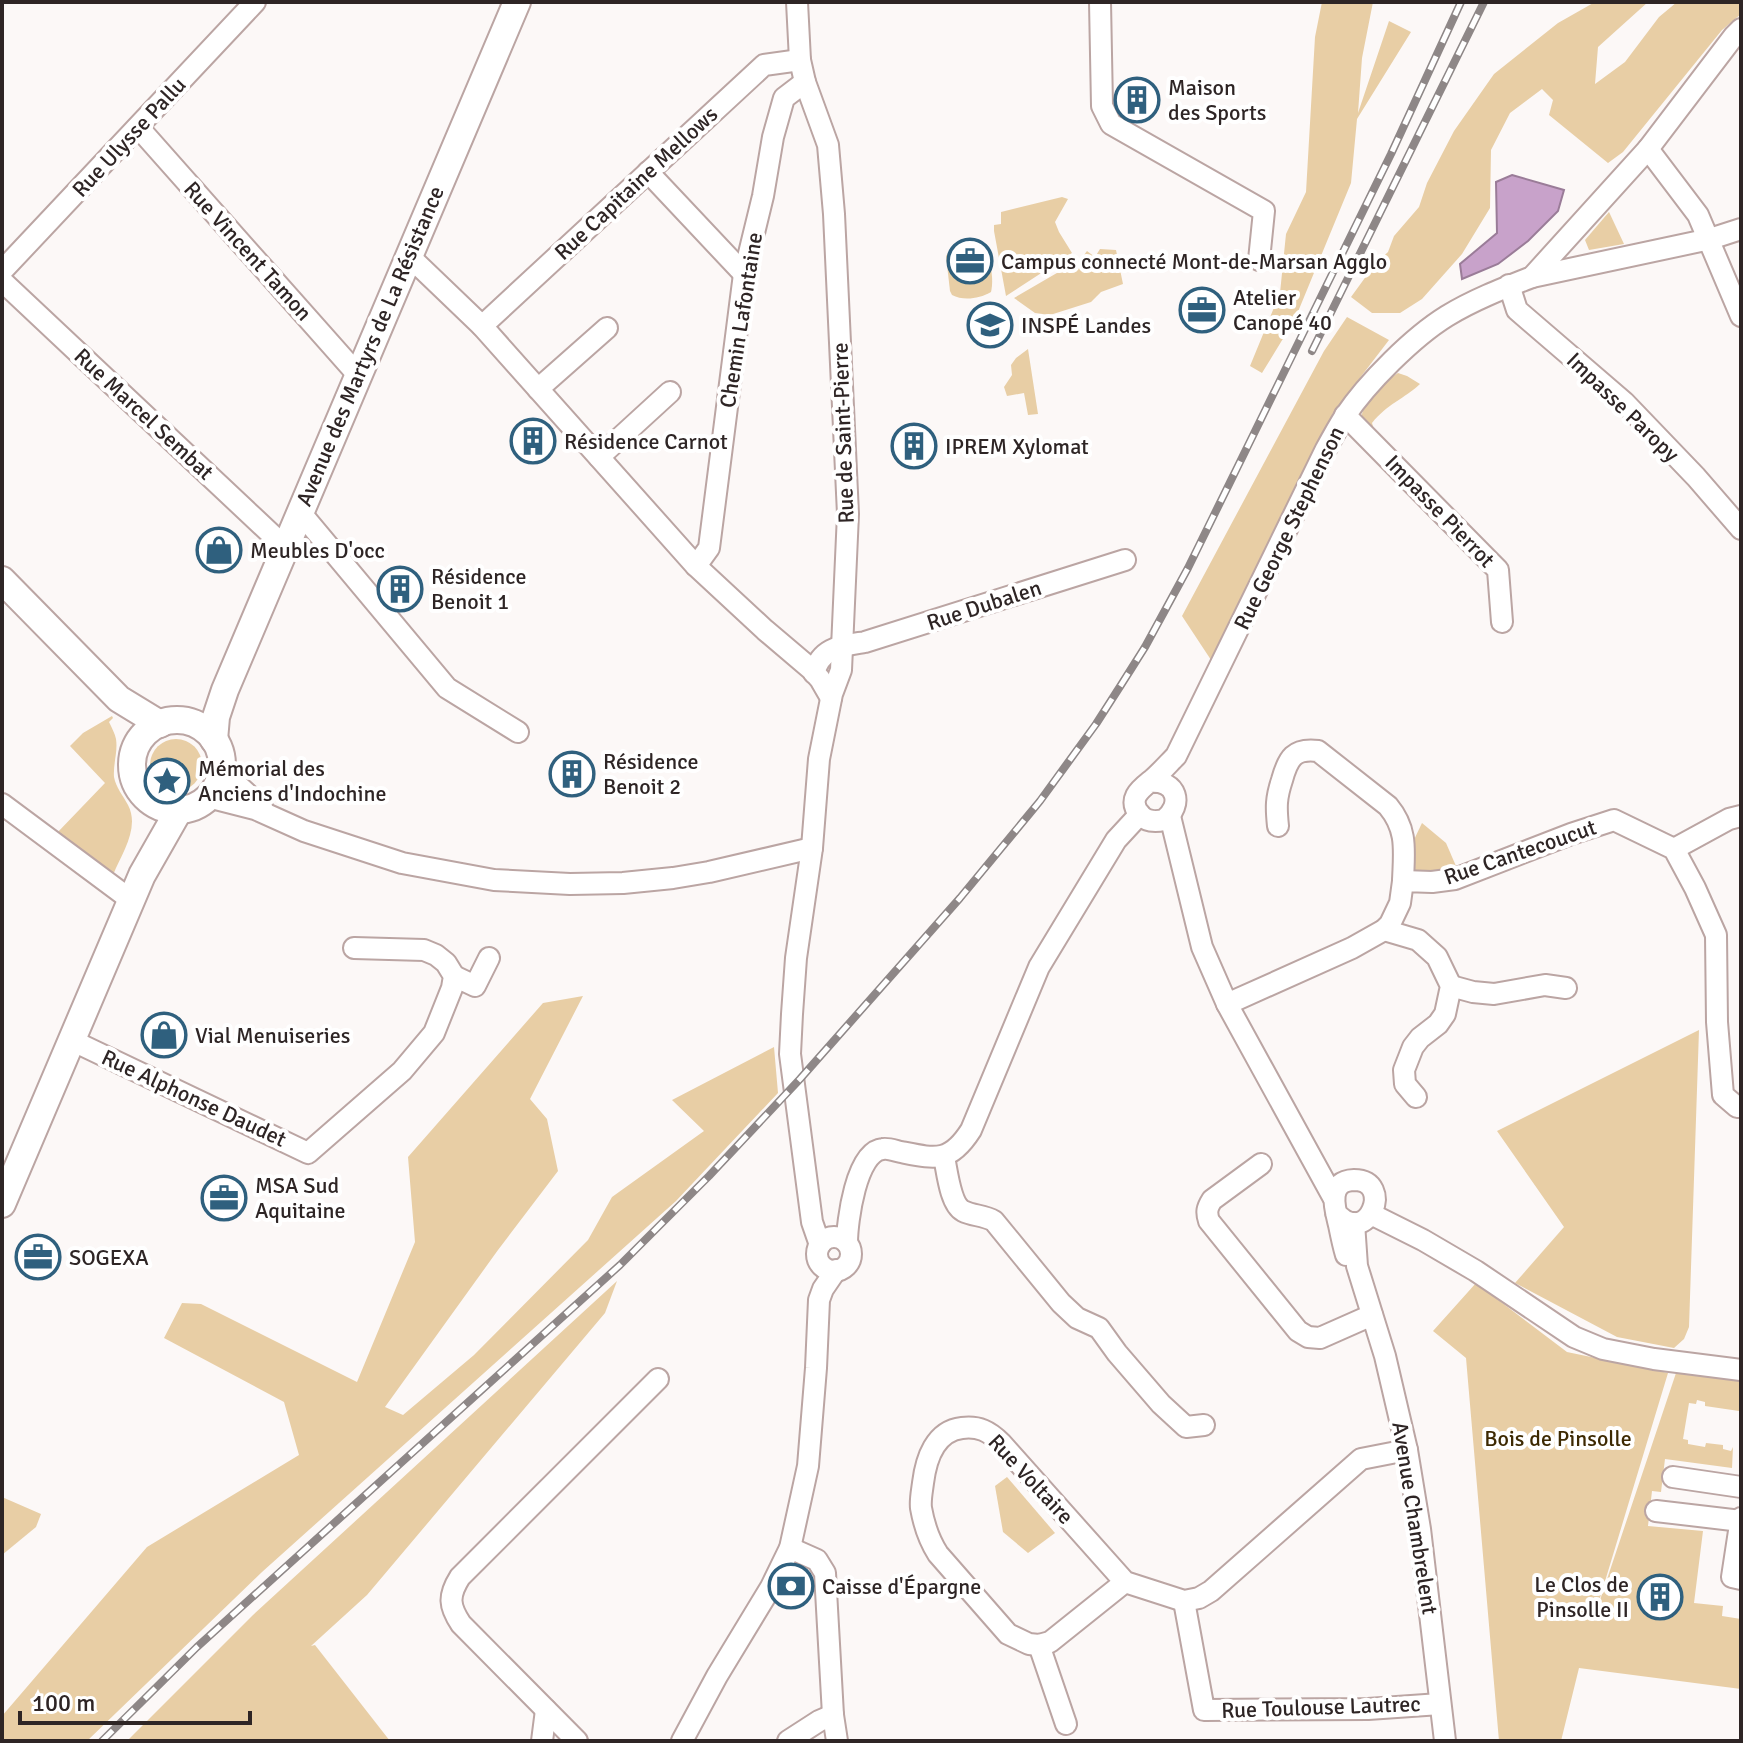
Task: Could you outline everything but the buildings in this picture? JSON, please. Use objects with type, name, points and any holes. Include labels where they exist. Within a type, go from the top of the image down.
[{"type":"main road","name":"Avenue des Martyrs de La Résistance","points":[[214,740],[216,717],[225,690],[517,2]]},
{"type":"main road","points":[[2,580],[119,699],[138,743]]},
{"type":"main road","points":[[119,699],[171,722],[198,725],[219,749],[222,771],[217,785],[200,804],[179,810],[152,802],[140,790],[132,761],[138,743],[148,731],[171,722],[209,705],[225,690]]},
{"type":"main road","points":[[142,875],[152,824],[152,802]]},
{"type":"main road","points":[[5,1190],[142,875],[179,810]]},
{"type":"street","name":"Rue Ulysse Pallu","points":[[2,271],[255,2]]},
{"type":"street","name":"Rue de Saint-Pierre","points":[[797,2],[800,60],[828,145],[848,514],[841,670],[831,698],[819,759],[796,958],[790,1054],[812,1222],[831,1244]]},
{"type":"street","points":[[1100,2],[1102,106],[1111,124],[1264,211],[1259,260]]},
{"type":"street","name":"Rue George Stephenson","points":[[1150,782],[1176,756],[1345,415],[1411,343],[1447,316],[1532,277],[1648,149],[1741,29]]},
{"type":"street","name":"Rue Capitaine Mellows","points":[[482,326],[764,65],[800,60]]},
{"type":"street","name":"Chemin Lafontaine","points":[[696,566],[709,548],[744,274],[763,196],[773,137],[784,98],[805,82]]},
{"type":"street","name":"Rue Vincent Tamon","points":[[138,127],[358,375]]},
{"type":"street","points":[[1648,149],[1698,215],[1741,316]]},
{"type":"street","points":[[648,172],[744,274]]},
{"type":"street","points":[[1532,277],[1710,239],[1741,229]]},
{"type":"street","points":[[408,255],[482,326],[696,566],[814,673],[831,698]]},
{"type":"street","name":"Rue Marcel Sembat","points":[[2,281],[285,547]]},
{"type":"street","name":"Impasse Paropy","points":[[1509,285],[1517,310],[1624,402],[1741,529]]},
{"type":"street","points":[[538,389],[607,328]]},
{"type":"street","points":[[599,457],[670,392]]},
{"type":"street","name":"Impasse Pierrot","points":[[1345,415],[1498,570],[1502,622]]},
{"type":"street","points":[[300,512],[447,688],[518,732]]},
{"type":"street","name":"Rue Dubalen","points":[[842,645],[865,642],[1125,560]]},
{"type":"street","points":[[814,673],[821,655],[842,645]]},
{"type":"street","points":[[1227,1004],[1352,948],[1384,930],[1400,903],[1405,845],[1396,816],[1388,806],[1318,751],[1300,751],[1286,763],[1275,802],[1278,826]]},
{"type":"street","name":"Rue George Stephenson","points":[[1173,790],[1176,756]]},
{"type":"street","points":[[222,771],[275,817]]},
{"type":"street","points":[[1150,782],[1162,782],[1173,790],[1176,803],[1170,816],[1158,822],[1144,817],[1135,802],[1140,789],[1150,782]]},
{"type":"street","points":[[208,797],[229,801],[304,831],[402,863],[467,876],[520,882],[596,884],[673,878],[810,856]]},
{"type":"street","points":[[2,804],[131,900]]},
{"type":"street","name":"Avenue Chambrelent","points":[[1170,816],[1202,947],[1227,1004],[1275,1092],[1354,1209],[1357,1266],[1385,1356],[1407,1450],[1420,1529],[1445,1741]]},
{"type":"street","points":[[1741,816],[1729,819],[1674,849],[1716,935],[1717,1022],[1723,1095],[1741,1107]]},
{"type":"street","points":[[682,1741],[771,1587],[790,1548],[808,1466],[819,1300],[831,1244],[862,1165],[871,1153],[884,1148],[931,1158],[944,1157],[956,1149],[971,1130],[1039,967],[1116,840],[1144,817]]},
{"type":"street","name":"Avenue Chambrelent","points":[[1144,817],[1188,888]]},
{"type":"street","name":"Rue Cantecoucut","points":[[1403,881],[1455,879],[1614,820],[1674,849]]},
{"type":"street","points":[[1384,930],[1418,940],[1437,957],[1451,986],[1445,1014],[1413,1047],[1404,1070],[1405,1084],[1416,1097]]},
{"type":"street","points":[[354,948],[424,950],[446,963],[454,976],[475,986],[489,958]]},
{"type":"street","name":"Rue Alphonse Daudet","points":[[71,1040],[308,1153],[402,1071],[434,1033],[454,976]]},
{"type":"street","points":[[1451,986],[1494,994],[1545,985],[1566,988]]},
{"type":"street","name":"Avenue Chambrelent","points":[[1275,1092],[1323,1160],[1349,1181],[1363,1182],[1373,1191],[1354,1209]]},
{"type":"street","points":[[944,1157],[957,1205],[963,1211],[994,1221],[1061,1303],[1077,1318],[1099,1328],[1161,1404],[1186,1427],[1204,1425]]},
{"type":"street","points":[[1261,1164],[1212,1200],[1207,1213],[1209,1221],[1298,1331],[1308,1337],[1320,1338],[1370,1306]]},
{"type":"street","points":[[1349,1181],[1339,1187],[1354,1209]]},
{"type":"street","name":"Avenue Chambrelent","points":[[1354,1209],[1423,1240],[1476,1271],[1574,1337],[1603,1349],[1741,1370]]},
{"type":"street","points":[[577,1741],[461,1624],[453,1613],[451,1597],[460,1577],[658,1379]]},
{"type":"street","name":"Rue Voltaire","points":[[1039,1645],[1029,1644],[1008,1634],[938,1554],[929,1539],[920,1505],[922,1485],[925,1464],[941,1437],[964,1427],[979,1427],[993,1434],[1125,1582]]},
{"type":"street","points":[[1066,1724],[1039,1645],[1060,1635],[1125,1582],[1184,1601],[1199,1598],[1211,1591],[1361,1459],[1407,1450]]},
{"type":"street","points":[[1673,1477],[1741,1487]]},
{"type":"street","points":[[1656,1511],[1741,1520],[1732,1577],[1741,1579]]},
{"type":"street","points":[[790,1548],[817,1560],[825,1573],[837,1741]]},
{"type":"street","name":"Rue Toulouse Lautrec","points":[[1184,1601],[1204,1710],[1368,1709],[1440,1704]]},
{"type":"street","points":[[542,1741],[546,1710]]},
{"type":"street","points":[[788,1741],[833,1715]]},
{"type":"green space","points":[[1322,2],[1373,2],[1362,58],[1358,113],[1389,21],[1411,32],[1357,119],[1351,183],[1295,319],[1262,373],[1250,366],[1280,293],[1286,234],[1306,192],[1315,37]]},
{"type":"green space","points":[[1595,2],[1648,2],[1598,47],[1595,84],[1625,62],[1659,17],[1677,2],[1741,2],[1741,14],[1722,30],[1623,152],[1608,163],[1549,115],[1553,100],[1542,89],[1510,113],[1491,150],[1490,208],[1462,254],[1422,299],[1400,313],[1372,313],[1351,297],[1375,264],[1388,252],[1394,236],[1419,207],[1427,183],[1454,131],[1494,74],[1558,23]]},
{"type":"green space","points":[[1062,197],[1068,199],[1055,222],[1072,253],[1006,296],[994,231],[994,225],[1001,224],[1001,212]]},
{"type":"green space","points":[[1609,212],[1624,244],[1589,250],[1585,240]]},
{"type":"green space","points":[[976,247],[984,250],[988,259],[992,276],[991,292],[971,298],[952,295],[946,256]]},
{"type":"green space","points":[[1100,249],[1116,250],[1123,284],[1101,292],[1091,302],[1050,315],[1035,313],[1014,298],[1081,259],[1087,251],[1095,257]]},
{"type":"green space","points":[[1347,317],[1389,340],[1333,413],[1213,663],[1182,616],[1324,351]]},
{"type":"green space","points":[[1028,349],[1038,414],[1028,415],[1024,393],[1007,396],[1004,387],[1012,375],[1011,365]]},
{"type":"green space","points":[[1398,373],[1420,384],[1378,416],[1372,423],[1375,433],[1361,418],[1363,411],[1375,392]]},
{"type":"green space","points":[[112,716],[109,722],[116,744],[114,777],[128,805],[132,823],[113,875],[56,834],[105,783],[70,746],[83,733]]},
{"type":"green space","points":[[176,739],[194,747],[202,765],[194,783],[176,791],[158,783],[150,765],[158,747]]},
{"type":"green space","points":[[1422,823],[1446,843],[1456,866],[1432,876],[1419,875],[1410,867],[1411,846]]},
{"type":"green space","points":[[583,996],[530,1099],[547,1119],[558,1171],[385,1407],[403,1415],[474,1355],[588,1240],[612,1197],[704,1131],[672,1100],[774,1047],[778,1093],[676,1201],[262,1572],[87,1741],[2,1741],[2,1716],[147,1547],[299,1455],[284,1402],[164,1338],[182,1303],[201,1304],[357,1382],[415,1242],[408,1157],[543,1003]]},
{"type":"green space","points":[[1699,1030],[1689,1327],[1684,1339],[1674,1348],[1617,1337],[1515,1283],[1564,1227],[1497,1131]]},
{"type":"green space","points":[[617,1281],[605,1313],[367,1595],[311,1646],[315,1645],[390,1741],[127,1741],[253,1615]]},
{"type":"green space","name":"Bois de Pinsolle","points":[[1476,1283],[1567,1352],[1668,1373],[1593,1621],[1677,1370],[1741,1376],[1739,1411],[1705,1406],[1705,1402],[1697,1400],[1696,1404],[1689,1403],[1683,1439],[1688,1440],[1688,1444],[1705,1447],[1706,1443],[1723,1445],[1723,1449],[1731,1451],[1733,1447],[1732,1468],[1665,1459],[1661,1492],[1652,1491],[1648,1526],[1703,1531],[1694,1603],[1723,1606],[1722,1616],[1741,1619],[1741,1689],[1579,1668],[1561,1741],[1499,1741],[1466,1358],[1433,1331]]},
{"type":"green space","points":[[1007,1477],[1055,1533],[1028,1553],[1003,1532],[995,1486]]},
{"type":"green space","points":[[2,1497],[41,1514],[36,1527],[2,1555]]},
{"type":"shaded area","points":[[1512,175],[1564,190],[1558,211],[1528,241],[1498,264],[1462,279],[1460,264],[1497,233],[1496,182]]},
{"type":"railway","points":[[102,1741],[197,1647],[620,1265],[709,1176],[800,1079],[960,898],[1040,801],[1121,685],[1188,568],[1391,154],[1461,2]]},
{"type":"railway","points":[[1312,351],[1484,2]]},
{"type":"place","name":"Maison des Sports","points":[[1137,100]]},
{"type":"place","name":"Campus connecté Mont-de-Marsan Agglo","points":[[970,261]]},
{"type":"place","name":"Atelier Canopé 40","points":[[1202,310]]},
{"type":"place","name":"INSPÉ Landes","points":[[990,325]]},
{"type":"place","name":"Résidence Carnot","points":[[533,441]]},
{"type":"place","name":"IPREM Xylomat","points":[[914,446]]},
{"type":"place","name":"Meubles D'occ","points":[[219,550]]},
{"type":"place","name":"Résidence Benoit 1","points":[[400,589]]},
{"type":"place","name":"Résidence Benoit 2","points":[[572,774]]},
{"type":"place","name":"Mémorial des Anciens d'Indochine","points":[[167,781]]},
{"type":"place","name":"Vial Menuiseries","points":[[164,1035]]},
{"type":"place","name":"MSA Sud Aquitaine","points":[[224,1198]]},
{"type":"place","name":"SOGEXA","points":[[38,1257]]},
{"type":"place","name":"Caisse d'Épargne","points":[[791,1586]]},
{"type":"place","name":"Le Clos de Pinsolle II","points":[[1660,1597]]}]
